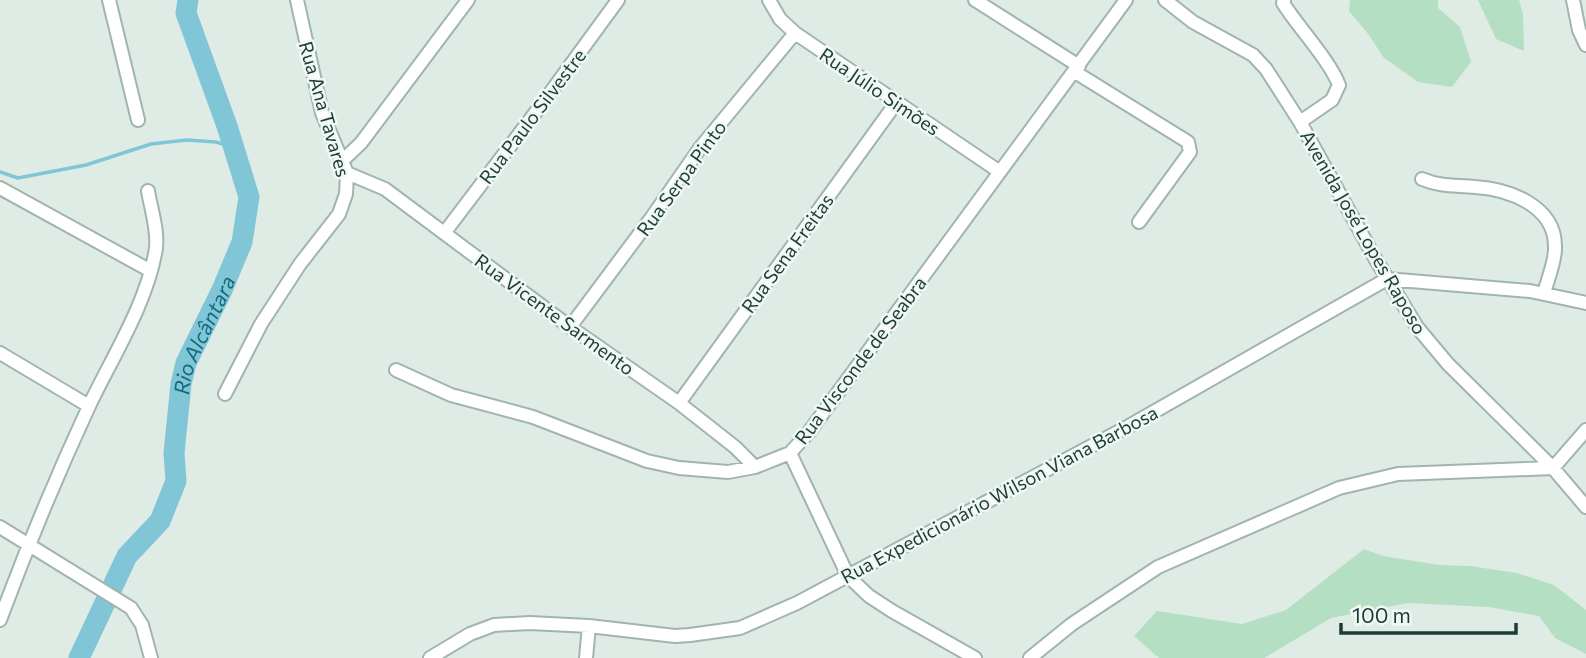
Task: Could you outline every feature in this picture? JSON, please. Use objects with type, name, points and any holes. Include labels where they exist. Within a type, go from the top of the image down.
[{"type":"street","points":[[109,0],[138,120]]},
{"type":"street","name":"Rua Ana Tavares","points":[[225,394],[261,324],[291,276],[339,214],[346,194],[344,167],[322,114],[297,0]]},
{"type":"street","points":[[344,167],[468,0]]},
{"type":"street","name":"Rua Paulo Silvestre","points":[[445,232],[618,0]]},
{"type":"street","name":"Rua Júlio Simões","points":[[769,0],[780,19],[795,33],[1000,172]]},
{"type":"street","points":[[975,0],[1188,142],[1190,152],[1139,222]]},
{"type":"street","name":"Rua Visconde de Seabra","points":[[396,370],[451,395],[533,418],[647,461],[704,471],[728,472],[755,467],[790,453],[1126,0]]},
{"type":"street","name":"Avenida José Lopes Raposo","points":[[1165,0],[1193,22],[1253,55],[1279,86],[1387,279],[1417,327],[1448,364],[1553,468],[1586,507]]},
{"type":"street","points":[[1573,0],[1579,30],[1586,45]]},
{"type":"street","points":[[1283,1],[1335,75],[1339,85],[1332,100],[1300,122]]},
{"type":"street","name":"Rua Serpa Pinto","points":[[570,327],[700,148],[795,33]]},
{"type":"street","name":"Rua Sena Freitas","points":[[679,403],[896,103]]},
{"type":"street","name":"Rua Vicente Sarmento","points":[[344,167],[385,188],[570,327],[679,403],[735,447],[755,467]]},
{"type":"street","points":[[1422,179],[1436,185],[1506,192],[1528,201],[1542,214],[1553,232],[1556,248],[1544,294]]},
{"type":"street","points":[[0,188],[151,271]]},
{"type":"street","points":[[0,620],[28,544],[89,406],[141,299],[151,271],[157,242],[148,191]]},
{"type":"street","points":[[1387,279],[1544,294],[1586,303]]},
{"type":"street","name":"Rua Expedicionário Wilson Viana Barbosa","points":[[430,658],[470,634],[494,625],[520,623],[589,626],[675,636],[740,628],[797,603],[1129,426],[1387,279]]},
{"type":"street","points":[[0,353],[89,406]]},
{"type":"street","points":[[1030,658],[1072,624],[1158,567],[1339,488],[1398,474],[1553,468],[1586,430]]},
{"type":"street","points":[[790,453],[848,576],[869,596],[892,611],[975,658]]},
{"type":"street","points":[[0,527],[118,598],[137,615],[151,658]]},
{"type":"street","points":[[586,658],[589,626]]},
{"type":"green space","points":[[1350,0],[1438,0],[1438,8],[1460,27],[1471,62],[1452,87],[1418,82],[1383,57],[1349,11]]},
{"type":"green space","points":[[1478,0],[1519,0],[1523,14],[1524,51],[1496,39]]},
{"type":"green space","points":[[1364,549],[1383,556],[1439,565],[1470,566],[1517,573],[1554,585],[1586,610],[1586,654],[1555,638],[1539,616],[1489,607],[1408,603],[1331,618],[1264,658],[1159,658],[1134,636],[1157,611],[1242,624],[1286,610]]},
{"type":"waterway","name":"Rio Alcântara","points":[[79,658],[127,556],[160,521],[176,481],[174,453],[181,384],[186,363],[242,242],[249,197],[227,126],[186,13],[188,0]]},
{"type":"waterway","points":[[0,172],[18,178],[86,165],[151,144],[187,140],[216,142],[233,147]]}]
